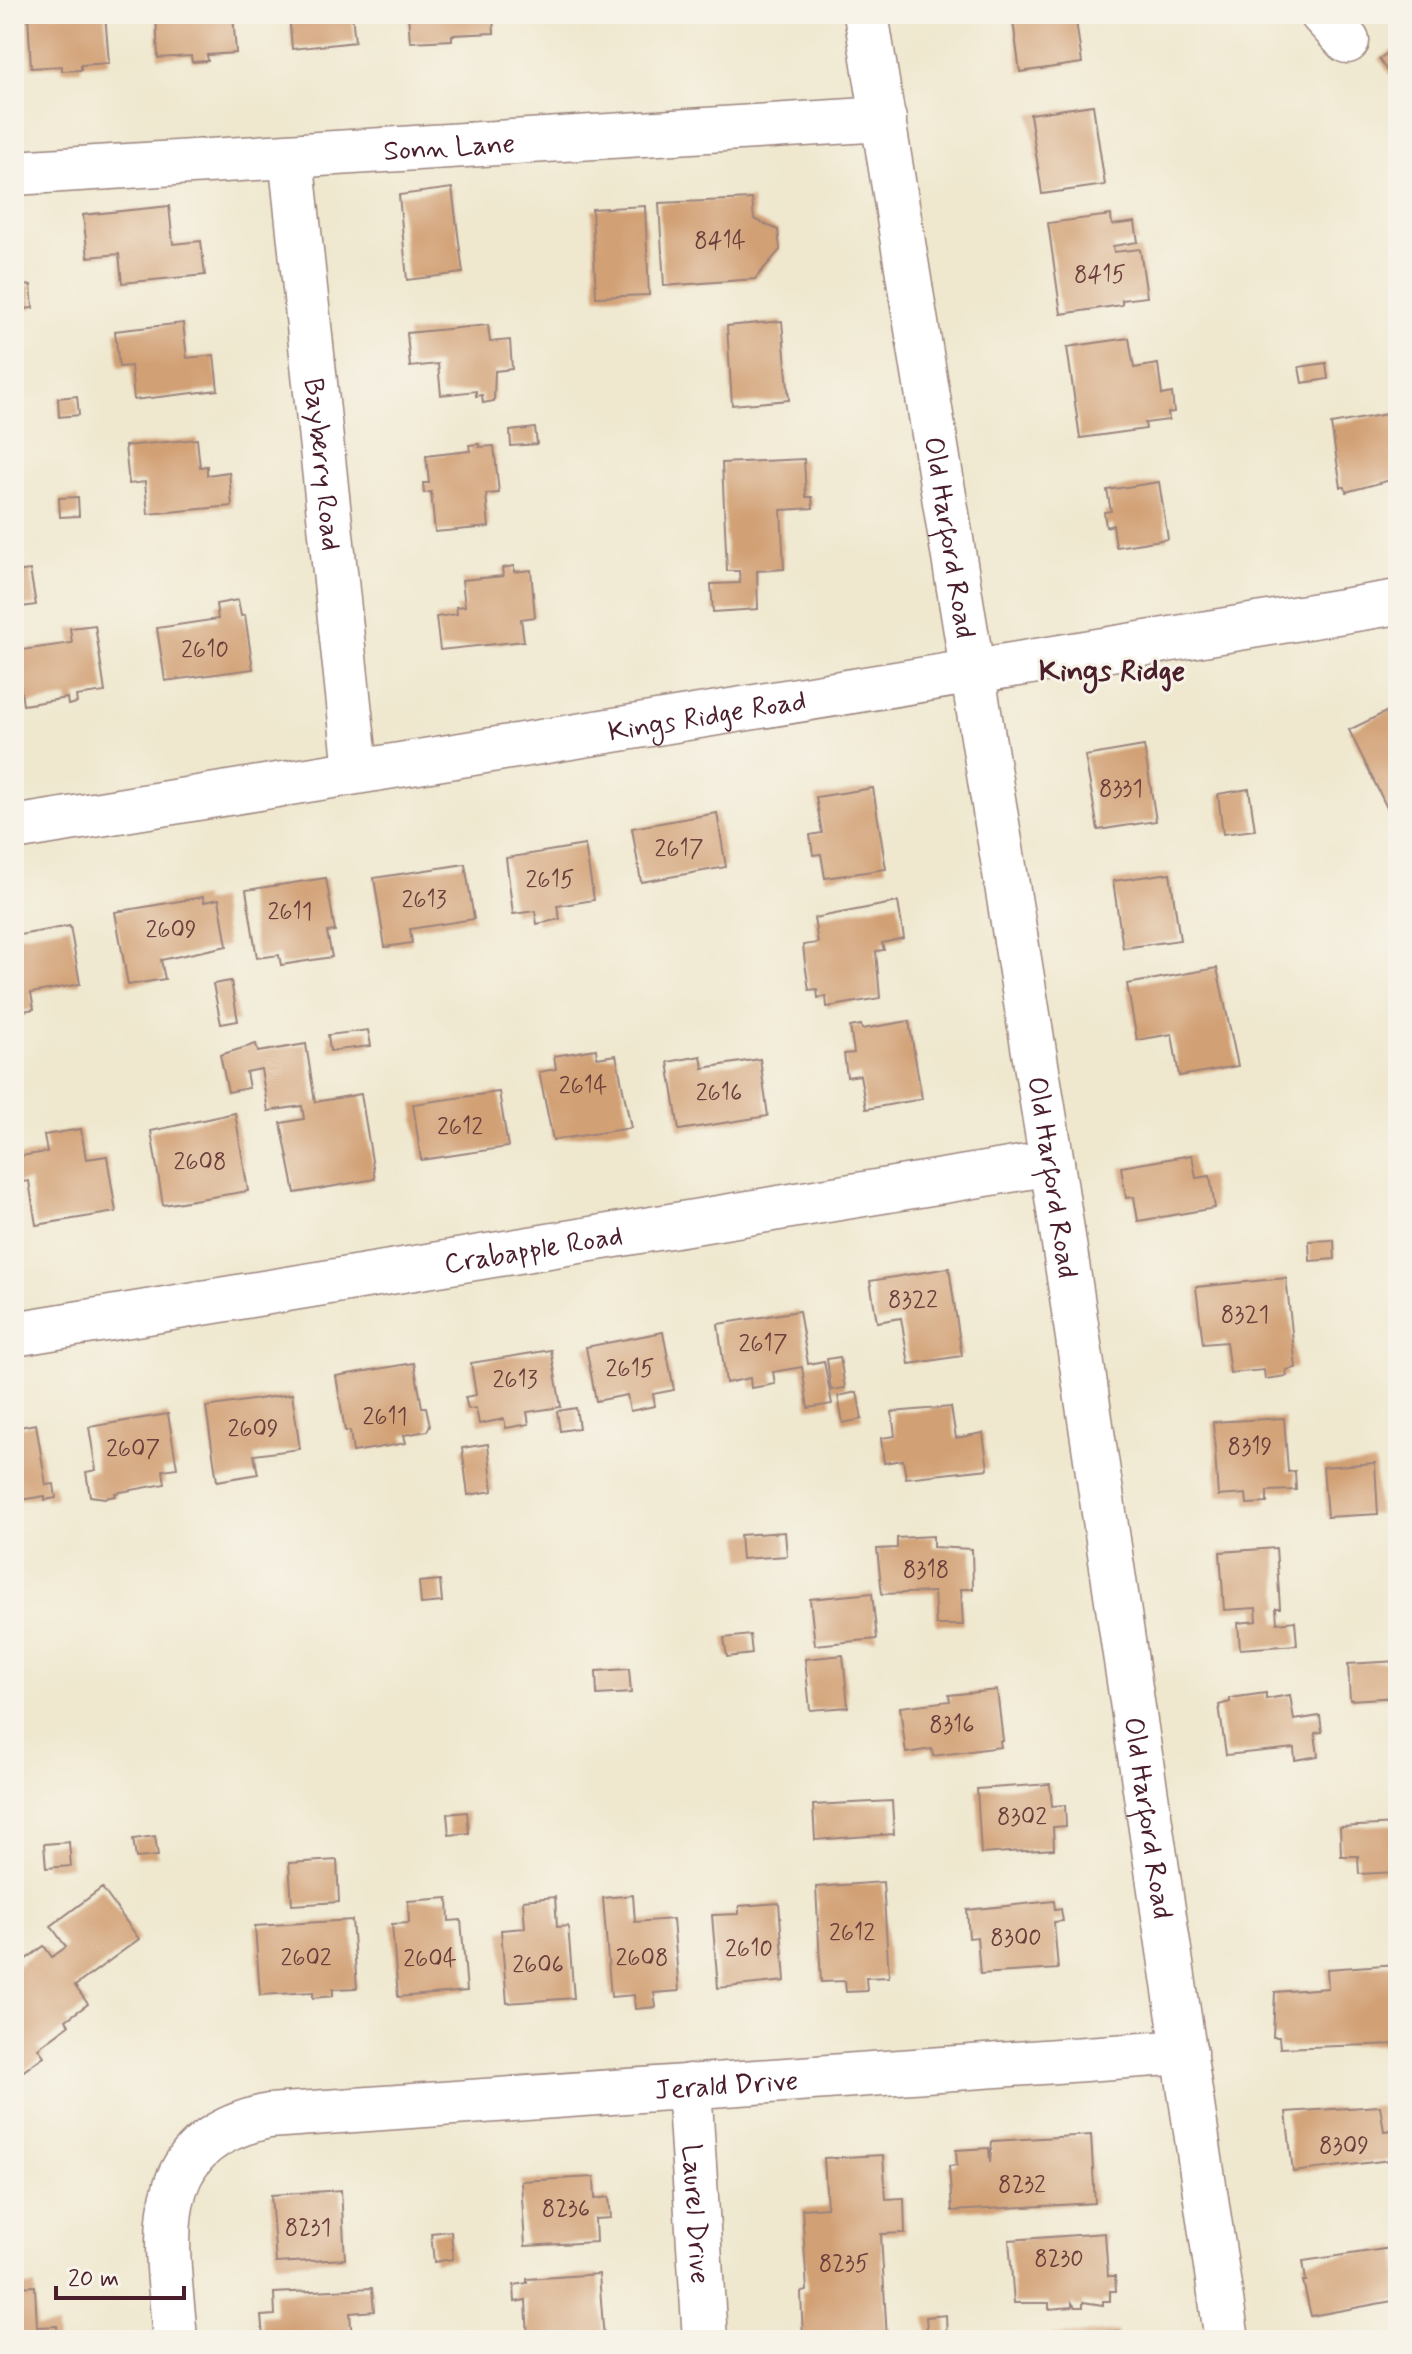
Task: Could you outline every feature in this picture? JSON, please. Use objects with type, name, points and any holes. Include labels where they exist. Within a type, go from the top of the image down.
[{"type":"street","name":"Old Harford Road","points":[[866,14],[1052,1163],[1227,2340]]},
{"type":"street","name":"Sonn Lane","points":[[14,173],[884,119]]},
{"type":"street","name":"Bayberry Road","points":[[291,156],[356,770]]},
{"type":"street","name":"Kings Ridge Road","points":[[14,828],[1398,602]]},
{"type":"street","name":"Crabapple Road","points":[[14,1334],[1052,1163]]},
{"type":"street","name":"Jerald Drive","points":[[175,2340],[166,2222],[176,2183],[190,2158],[214,2135],[245,2121],[269,2116],[1185,2052]]},
{"type":"street","name":"Laurel Drive","points":[[689,2086],[705,2340]]},
{"type":"building","points":[[28,14],[105,14],[109,63],[81,65],[81,70],[62,71],[62,66],[31,68]]},
{"type":"building","points":[[156,14],[233,14],[236,53],[207,55],[208,61],[192,62],[191,56],[158,58]]},
{"type":"building","points":[[289,14],[352,14],[355,42],[292,49]]},
{"type":"building","points":[[408,14],[493,14],[494,33],[452,35],[452,40],[410,42]]},
{"type":"building","points":[[1012,14],[1075,14],[1082,63],[1020,72]]},
{"type":"building","points":[[1398,46],[1398,87],[1379,59]]},
{"type":"building","points":[[1093,105],[1105,185],[1042,194],[1030,114]]},
{"type":"building","points":[[452,188],[463,273],[407,280],[399,195]]},
{"type":"building","points":[[752,199],[754,219],[778,230],[780,250],[755,279],[664,286],[659,203]]},
{"type":"building","points":[[169,206],[173,244],[201,241],[205,275],[122,283],[119,254],[88,257],[83,215]]},
{"type":"building","points":[[645,206],[649,295],[596,297],[592,209]]},
{"type":"building","points":[[1111,215],[1112,225],[1135,222],[1138,242],[1113,246],[1114,252],[1140,249],[1147,297],[1122,300],[1122,305],[1061,314],[1048,223]]},
{"type":"building","points":[[31,285],[33,308],[14,310],[14,287]]},
{"type":"building","points":[[782,321],[789,400],[732,405],[727,326]]},
{"type":"building","points":[[183,323],[187,358],[214,355],[218,390],[134,400],[131,366],[119,367],[115,331]]},
{"type":"building","points":[[488,325],[490,342],[510,340],[512,369],[495,371],[494,401],[483,403],[482,395],[476,396],[476,391],[441,395],[438,364],[410,367],[407,333]]},
{"type":"building","points":[[1129,338],[1134,368],[1158,364],[1162,395],[1172,393],[1174,412],[1168,413],[1169,420],[1145,423],[1146,429],[1080,438],[1067,347]]},
{"type":"building","points":[[1326,363],[1328,379],[1302,383],[1299,367]]},
{"type":"building","points":[[77,396],[79,415],[59,417],[58,398]]},
{"type":"building","points":[[1398,412],[1398,478],[1346,492],[1345,487],[1341,487],[1331,424]]},
{"type":"building","points":[[535,428],[537,444],[511,446],[510,431]]},
{"type":"building","points":[[197,439],[200,467],[207,466],[207,475],[229,472],[232,506],[148,514],[145,482],[129,484],[125,446]]},
{"type":"building","points":[[479,444],[479,447],[494,446],[499,493],[486,494],[489,527],[435,532],[431,492],[424,493],[423,483],[429,483],[426,456],[470,451],[469,445]]},
{"type":"building","points":[[804,459],[806,497],[812,497],[813,508],[781,510],[784,569],[757,571],[758,609],[713,612],[711,584],[740,583],[739,571],[727,571],[722,463]]},
{"type":"building","points":[[1159,482],[1168,539],[1116,547],[1113,525],[1106,527],[1104,512],[1111,511],[1107,490]]},
{"type":"building","points":[[78,497],[79,516],[60,517],[59,498]]},
{"type":"building","points":[[514,566],[514,572],[531,570],[535,617],[521,619],[524,641],[440,650],[436,617],[457,614],[456,607],[465,606],[462,580],[503,576],[502,568]]},
{"type":"building","points":[[30,570],[36,605],[14,608],[14,572]]},
{"type":"building","points":[[238,600],[241,616],[245,615],[253,669],[165,681],[157,628],[218,619],[216,604]]},
{"type":"building","points":[[95,625],[105,692],[76,696],[77,703],[68,705],[67,698],[23,705],[15,651],[72,643],[70,628]]},
{"type":"building","points":[[1392,709],[1398,720],[1398,812],[1391,816],[1349,730]]},
{"type":"building","points":[[1144,746],[1156,821],[1098,830],[1085,756]]},
{"type":"building","points":[[873,788],[886,869],[825,878],[821,854],[813,855],[810,835],[822,833],[816,797]]},
{"type":"building","points":[[1249,789],[1255,830],[1223,834],[1218,794]]},
{"type":"building","points":[[717,813],[726,867],[641,882],[632,828]]},
{"type":"building","points":[[585,845],[594,900],[557,906],[560,919],[537,924],[535,911],[513,914],[506,858]]},
{"type":"building","points":[[465,864],[474,919],[410,929],[412,943],[385,947],[374,878]]},
{"type":"building","points":[[1170,873],[1180,940],[1123,948],[1113,881]]},
{"type":"building","points":[[326,878],[335,931],[327,932],[332,957],[281,965],[279,955],[257,958],[246,890]]},
{"type":"building","points":[[203,897],[204,902],[219,899],[227,946],[161,960],[165,979],[128,985],[115,912]]},
{"type":"building","points":[[898,902],[904,938],[882,943],[884,950],[876,951],[880,998],[827,1007],[826,996],[818,998],[817,989],[809,990],[805,963],[803,945],[818,943],[814,918]]},
{"type":"building","points":[[70,926],[80,984],[31,993],[34,1009],[14,1013],[14,936]]},
{"type":"building","points":[[1217,968],[1238,1066],[1179,1076],[1172,1034],[1137,1040],[1127,984]]},
{"type":"building","points":[[231,981],[238,1021],[221,1024],[213,984]]},
{"type":"building","points":[[909,1021],[922,1099],[866,1109],[860,1075],[847,1077],[844,1054],[854,1053],[850,1027],[861,1025],[862,1029]]},
{"type":"building","points":[[368,1030],[371,1046],[330,1051],[328,1035]]},
{"type":"building","points":[[256,1044],[258,1052],[306,1044],[315,1102],[361,1094],[375,1179],[295,1193],[281,1123],[304,1119],[302,1106],[268,1111],[261,1069],[246,1072],[249,1088],[228,1092],[220,1055]]},
{"type":"building","points":[[596,1049],[597,1058],[616,1055],[631,1128],[553,1140],[539,1072],[556,1069],[554,1056]]},
{"type":"building","points":[[701,1056],[703,1068],[760,1059],[768,1116],[679,1130],[668,1062]]},
{"type":"building","points":[[499,1092],[508,1147],[421,1160],[413,1104]]},
{"type":"building","points":[[235,1113],[248,1191],[163,1205],[151,1131]]},
{"type":"building","points":[[81,1129],[86,1159],[107,1156],[116,1212],[36,1225],[29,1181],[14,1183],[14,1157],[47,1152],[44,1135]]},
{"type":"building","points":[[1192,1155],[1196,1178],[1210,1176],[1215,1208],[1138,1221],[1134,1197],[1126,1198],[1121,1167]]},
{"type":"building","points":[[1334,1240],[1335,1259],[1310,1261],[1309,1241]]},
{"type":"building","points":[[949,1268],[962,1356],[909,1364],[901,1318],[877,1322],[870,1281]]},
{"type":"building","points":[[1286,1278],[1296,1368],[1286,1370],[1287,1376],[1265,1379],[1264,1370],[1230,1373],[1226,1342],[1203,1344],[1196,1287]]},
{"type":"building","points":[[799,1311],[808,1364],[824,1361],[832,1404],[808,1408],[802,1367],[773,1372],[775,1384],[751,1388],[750,1378],[726,1383],[718,1324]]},
{"type":"building","points":[[663,1332],[674,1390],[653,1394],[655,1406],[630,1411],[627,1395],[596,1401],[586,1347]]},
{"type":"building","points":[[551,1350],[561,1407],[527,1412],[529,1424],[506,1428],[504,1419],[479,1424],[476,1408],[468,1409],[465,1397],[476,1395],[471,1363]]},
{"type":"building","points":[[840,1357],[845,1388],[831,1390],[827,1359]]},
{"type":"building","points":[[414,1363],[422,1407],[426,1407],[430,1426],[427,1431],[404,1435],[406,1443],[353,1452],[350,1431],[345,1431],[336,1376]]},
{"type":"building","points":[[857,1392],[862,1419],[843,1423],[838,1396]]},
{"type":"building","points":[[292,1394],[300,1449],[254,1455],[258,1474],[217,1481],[206,1407]]},
{"type":"building","points":[[951,1407],[956,1438],[983,1433],[988,1469],[906,1478],[903,1460],[884,1463],[881,1438],[895,1436],[892,1412]]},
{"type":"building","points":[[576,1408],[579,1428],[560,1431],[557,1411]]},
{"type":"building","points":[[168,1414],[177,1468],[163,1470],[165,1484],[115,1493],[116,1496],[105,1498],[90,1496],[86,1472],[96,1470],[89,1427]]},
{"type":"building","points":[[1284,1418],[1288,1472],[1295,1471],[1296,1490],[1267,1491],[1267,1503],[1247,1504],[1246,1494],[1218,1496],[1213,1422]]},
{"type":"building","points":[[36,1424],[46,1485],[54,1484],[56,1498],[45,1500],[45,1496],[14,1501],[14,1428]]},
{"type":"building","points":[[488,1444],[493,1491],[468,1495],[462,1448]]},
{"type":"building","points":[[1375,1463],[1378,1514],[1327,1517],[1323,1467]]},
{"type":"building","points":[[785,1532],[787,1556],[742,1559],[740,1535]]},
{"type":"building","points":[[933,1536],[933,1547],[972,1549],[973,1589],[961,1589],[963,1625],[936,1625],[934,1592],[882,1594],[877,1549],[897,1548],[897,1538]]},
{"type":"building","points":[[1276,1548],[1280,1608],[1276,1608],[1277,1623],[1295,1621],[1297,1645],[1240,1649],[1238,1623],[1257,1621],[1256,1608],[1224,1610],[1220,1552]]},
{"type":"building","points":[[440,1580],[442,1602],[421,1604],[419,1582]]},
{"type":"building","points":[[872,1593],[877,1639],[815,1645],[810,1599]]},
{"type":"building","points":[[750,1635],[752,1654],[727,1657],[724,1638]]},
{"type":"building","points":[[843,1655],[848,1707],[810,1710],[805,1659]]},
{"type":"building","points":[[1398,1661],[1398,1697],[1350,1700],[1348,1664]]},
{"type":"building","points":[[629,1669],[631,1693],[597,1695],[596,1671]]},
{"type":"building","points":[[997,1690],[1003,1741],[1000,1741],[1001,1747],[933,1756],[932,1749],[906,1753],[900,1707],[950,1701],[949,1695]]},
{"type":"building","points":[[1266,1693],[1266,1699],[1290,1695],[1294,1720],[1320,1716],[1322,1732],[1315,1733],[1318,1756],[1295,1760],[1294,1748],[1226,1755],[1219,1705],[1230,1702],[1230,1698]]},
{"type":"building","points":[[1050,1784],[1052,1806],[1065,1805],[1066,1826],[1053,1827],[1054,1849],[981,1854],[977,1789]]},
{"type":"building","points":[[892,1801],[894,1834],[815,1840],[813,1805]]},
{"type":"building","points":[[467,1812],[469,1833],[449,1835],[447,1814]]},
{"type":"building","points":[[1398,1824],[1398,1872],[1359,1874],[1358,1856],[1341,1856],[1340,1827]]},
{"type":"building","points":[[155,1836],[158,1856],[136,1858],[133,1839]]},
{"type":"building","points":[[69,1842],[71,1866],[46,1868],[44,1844]]},
{"type":"building","points":[[337,1860],[339,1902],[292,1905],[289,1863]]},
{"type":"building","points":[[883,1882],[889,1977],[866,1978],[867,1991],[846,1992],[845,1981],[821,1982],[816,1887]]},
{"type":"building","points":[[102,1888],[139,1939],[75,1986],[88,2004],[66,2020],[69,2025],[38,2048],[44,2056],[14,2078],[14,1968],[44,1946],[52,1957],[66,1947],[51,1926]]},
{"type":"building","points":[[633,1895],[635,1922],[673,1919],[679,1991],[654,1993],[656,2007],[635,2009],[634,1995],[611,1997],[603,1898]]},
{"type":"building","points":[[555,1897],[557,1927],[568,1926],[574,1998],[507,2003],[501,1930],[525,1928],[523,1900]]},
{"type":"building","points":[[448,1898],[449,1921],[461,1920],[467,1991],[398,1997],[392,1924],[409,1923],[408,1901]]},
{"type":"building","points":[[1054,1901],[1055,1910],[1061,1909],[1063,1921],[1054,1922],[1058,1969],[980,1974],[977,1937],[969,1938],[967,1910]]},
{"type":"building","points":[[779,1903],[785,1981],[718,1988],[712,1915],[739,1914],[739,1906]]},
{"type":"building","points":[[352,1920],[357,1988],[333,1989],[333,1996],[313,1998],[313,1992],[260,1995],[255,1926]]},
{"type":"building","points":[[1398,1964],[1398,2044],[1280,2048],[1279,2037],[1273,2037],[1275,1992],[1328,1988],[1327,1969]]},
{"type":"building","points":[[1380,2106],[1384,2131],[1398,2129],[1398,2159],[1293,2172],[1286,2112]]},
{"type":"building","points":[[1091,2135],[1095,2203],[952,2211],[949,2166],[957,2165],[956,2150],[989,2148],[990,2162],[992,2141]]},
{"type":"building","points":[[883,2155],[886,2199],[904,2198],[905,2233],[881,2234],[887,2340],[803,2340],[801,2292],[807,2291],[802,2209],[827,2207],[824,2158]]},
{"type":"building","points":[[594,2177],[595,2199],[609,2197],[611,2218],[595,2219],[596,2242],[525,2246],[521,2181]]},
{"type":"building","points":[[341,2190],[345,2259],[276,2263],[271,2195]]},
{"type":"building","points":[[451,2231],[453,2259],[434,2262],[431,2233]]},
{"type":"building","points":[[1105,2233],[1108,2276],[1115,2276],[1116,2291],[1110,2291],[1110,2301],[1103,2301],[1103,2305],[1083,2302],[1083,2307],[1075,2307],[1072,2303],[1072,2307],[1049,2309],[1049,2303],[1014,2303],[1009,2240]]},
{"type":"building","points":[[1398,2247],[1398,2300],[1311,2316],[1303,2281],[1306,2281],[1303,2261]]},
{"type":"building","points":[[599,2274],[604,2340],[528,2340],[526,2300],[515,2302],[514,2285],[527,2283],[527,2279]]},
{"type":"building","points":[[35,2286],[37,2327],[57,2326],[58,2340],[14,2340],[14,2287]]},
{"type":"building","points":[[372,2288],[374,2311],[350,2313],[352,2340],[263,2337],[261,2316],[275,2315],[274,2293]]},
{"type":"building","points":[[946,2315],[947,2339],[928,2340],[926,2317]]},
{"type":"building","points":[[1118,2331],[1119,2340],[1047,2340],[1047,2336]]},
{"type":"district","name":"Kings Ridge","points":[[1112,670]]}]
